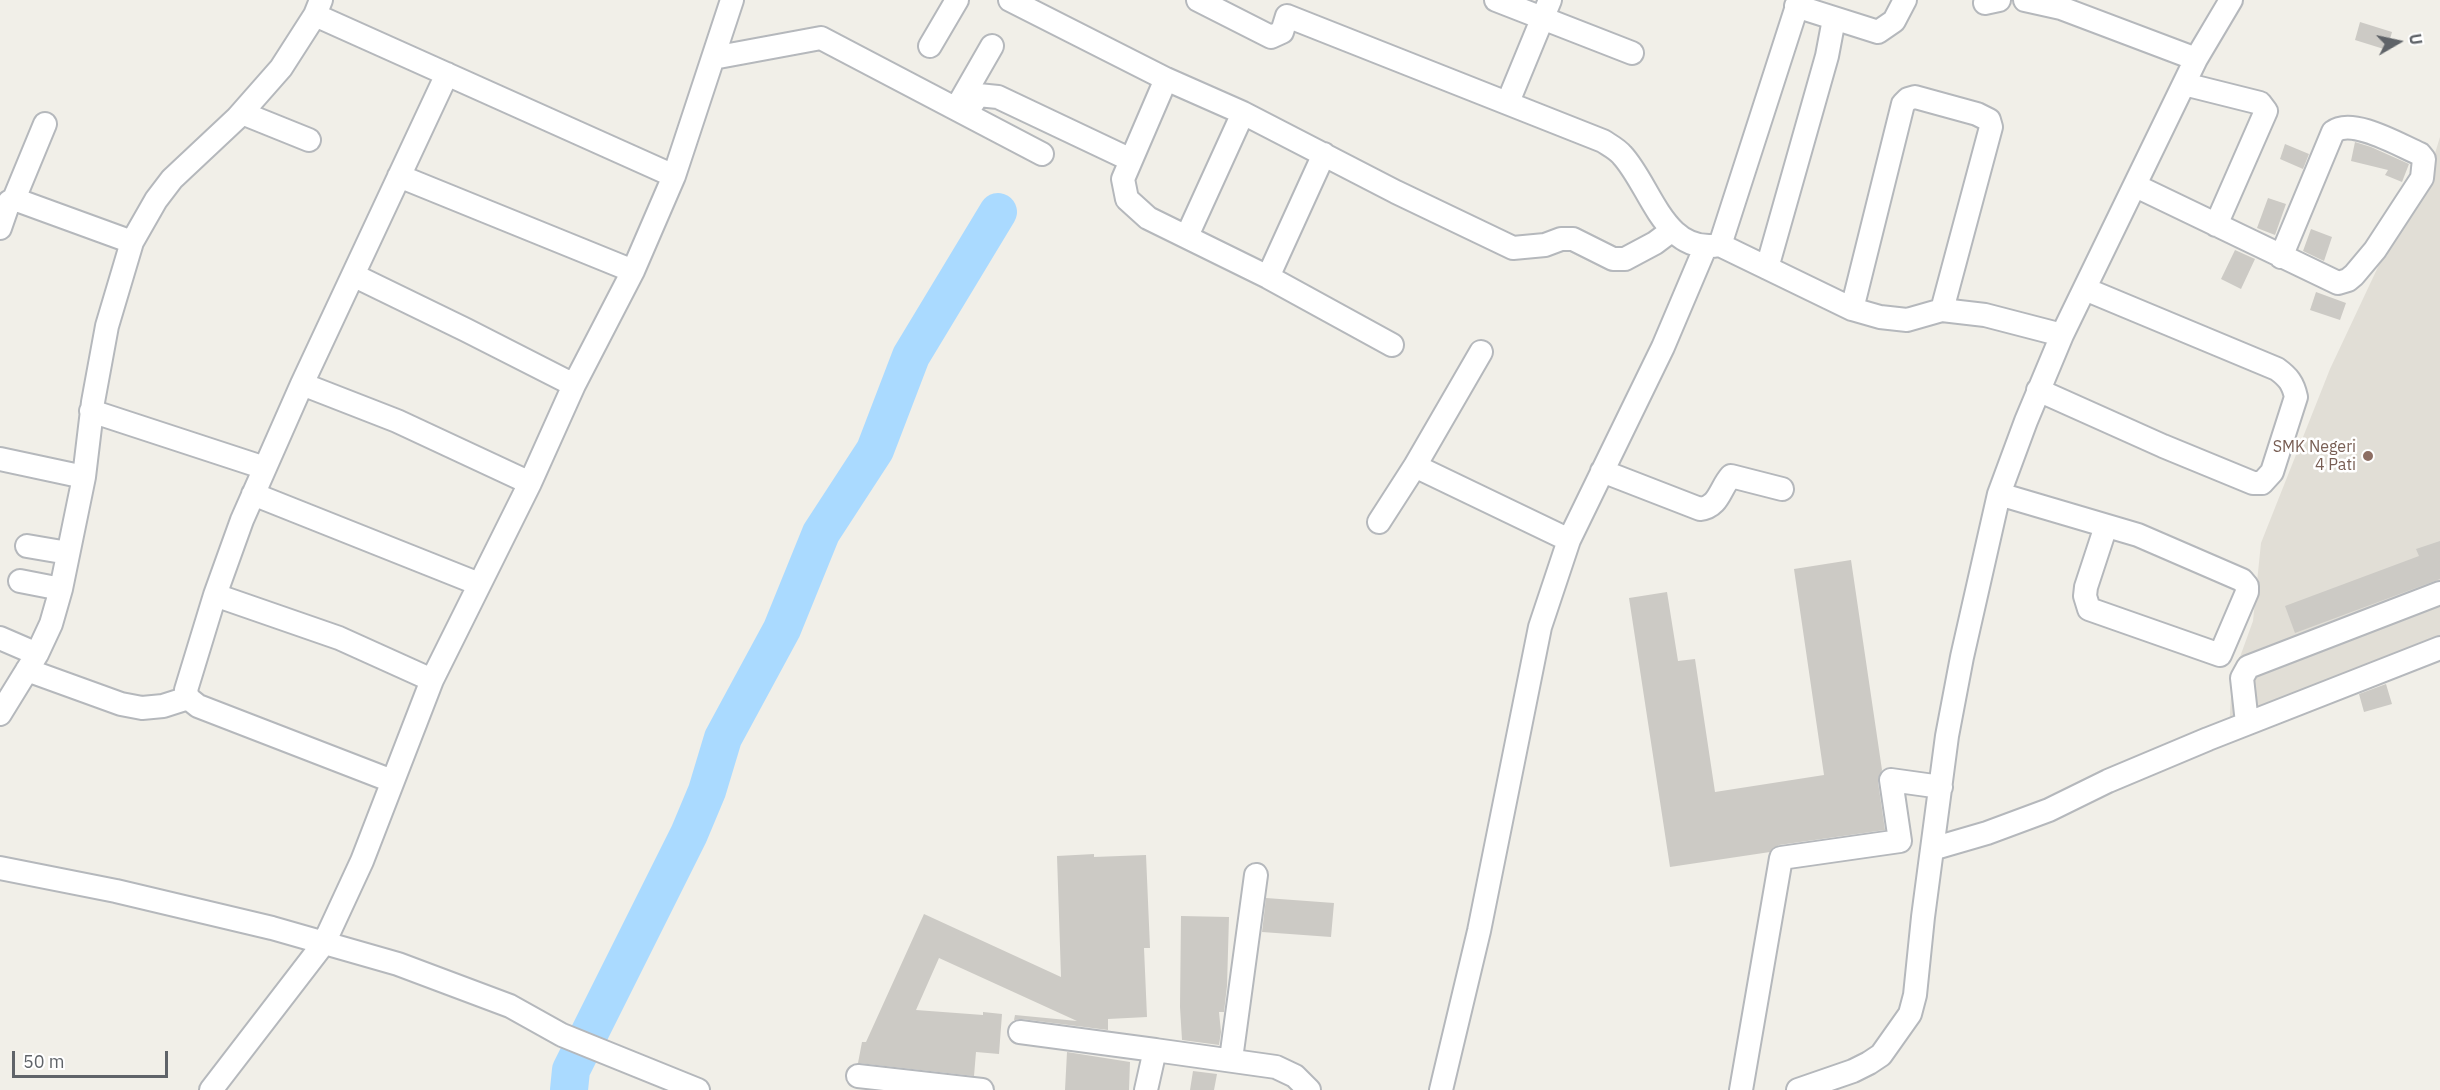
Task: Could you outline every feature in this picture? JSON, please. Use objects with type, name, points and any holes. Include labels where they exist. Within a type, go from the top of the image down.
[{"type":"street","points":[[211,1090],[324,943],[362,861],[432,680],[530,483],[574,385],[633,271],[674,176],[732,0]]},
{"type":"street","points":[[930,46],[957,0]]},
{"type":"street","points":[[1010,0],[1166,79],[1244,113],[1513,248],[1573,239],[1613,259],[1625,259],[1655,243],[1671,231]]},
{"type":"street","points":[[1496,0],[1546,9],[1632,53]]},
{"type":"street","points":[[1441,1090],[1479,931],[1540,627],[1569,540],[1712,246],[1797,3],[1834,19],[1878,32],[1894,21],[1905,0]]},
{"type":"street","points":[[2025,0],[2061,8],[2196,59]]},
{"type":"street","points":[[1798,1090],[1869,1063],[1885,1049],[1910,1014],[1915,995],[1947,736],[1962,657],[1999,494],[2038,390],[2062,335],[2196,59],[2231,0]]},
{"type":"street","points":[[1206,2],[1271,36],[1282,32],[1290,8],[1376,53],[1508,102],[1603,141],[1621,154],[1671,231],[1767,268],[1852,309],[1896,320],[1907,320],[1942,310],[1985,315],[2062,335]]},
{"type":"street","points":[[0,714],[32,662],[51,624],[61,589],[84,477],[92,411],[107,326],[128,240],[172,179],[242,113],[280,68],[318,8],[447,74],[674,176]]},
{"type":"street","points":[[1508,102],[1546,9]]},
{"type":"street","points":[[1767,268],[1827,56],[1834,19]]},
{"type":"street","points":[[713,58],[820,38],[1042,154]]},
{"type":"street","points":[[961,111],[992,46]]},
{"type":"street","points":[[392,781],[198,706],[188,698],[186,690],[215,595],[253,494],[352,275],[447,74]]},
{"type":"street","points":[[1166,79],[1123,179],[1126,199],[1148,218],[1268,277],[1392,345]]},
{"type":"street","points":[[2184,84],[2260,103],[2266,111],[2216,225]]},
{"type":"street","points":[[961,111],[978,95],[998,96],[1131,160]]},
{"type":"street","points":[[1852,309],[1903,104],[1915,97],[1977,114],[1989,120],[1991,128],[1942,310]]},
{"type":"street","points":[[242,113],[309,140]]},
{"type":"street","points":[[1187,236],[1244,113]]},
{"type":"street","points":[[0,228],[9,202],[14,199],[45,124]]},
{"type":"street","points":[[2136,186],[2282,257],[2338,283],[2348,280],[2361,268],[2374,250],[2421,178],[2424,159],[2420,154],[2368,132],[2354,127],[2339,128],[2334,132],[2282,257]]},
{"type":"street","points":[[1268,277],[1324,154]]},
{"type":"street","points":[[399,176],[633,271]]},
{"type":"street","points":[[14,199],[128,240]]},
{"type":"street","points":[[352,275],[574,385]]},
{"type":"street","points":[[2038,390],[2253,483],[2262,483],[2272,472],[2296,397],[2294,386],[2288,377],[2277,369],[2085,289]]},
{"type":"street","points":[[1379,522],[1415,466],[1481,351]]},
{"type":"street","points":[[302,384],[397,422],[530,483]]},
{"type":"street","points":[[92,411],[265,468]]},
{"type":"street","points":[[0,459],[84,477]]},
{"type":"street","points":[[1415,466],[1569,540]]},
{"type":"street","points":[[1602,471],[1700,509],[1714,504],[1731,476],[1782,489]]},
{"type":"street","points":[[253,494],[479,584]]},
{"type":"street","points":[[1999,494],[2138,535],[2245,583],[2247,592],[2220,655],[2089,609],[2085,596],[2086,587],[2106,526]]},
{"type":"street","points":[[27,546],[68,553]]},
{"type":"street","points":[[20,580],[61,589]]},
{"type":"street","points":[[2247,723],[2242,678],[2248,667],[2440,593]]},
{"type":"street","points":[[215,595],[339,638],[432,680]]},
{"type":"street","points":[[0,638],[32,662],[131,706],[151,708],[188,698]]},
{"type":"street","points":[[1932,849],[1987,833],[2049,810],[2108,782],[2247,723],[2440,648]]},
{"type":"street","points":[[1741,1090],[1781,858],[1900,841],[1891,780],[1941,787]]},
{"type":"street","points":[[0,868],[127,894],[272,928],[398,964],[510,1006],[562,1035],[698,1090]]},
{"type":"street","points":[[1231,1059],[1256,875]]},
{"type":"street","points":[[1020,1032],[1231,1059],[1276,1067],[1302,1087]]},
{"type":"street","points":[[1146,1090],[1155,1050]]},
{"type":"street","points":[[858,1076],[982,1090]]},
{"type":"shaded area","name":"SMK Negeri 4 Pati","points":[[2440,137],[2440,647],[2229,730],[2232,679],[2253,621],[2261,543],[2330,369],[2401,218],[2428,176]]},
{"type":"building","points":[[2360,22],[2392,32],[2387,50],[2355,40]]},
{"type":"building","points":[[2355,142],[2409,164],[2402,182],[2385,175],[2388,170],[2351,161]]},
{"type":"building","points":[[2285,144],[2309,154],[2303,169],[2280,159]]},
{"type":"building","points":[[2268,198],[2286,204],[2275,235],[2257,228]]},
{"type":"building","points":[[2311,229],[2332,237],[2324,261],[2303,251]]},
{"type":"building","points":[[2235,250],[2255,259],[2241,289],[2221,279]]},
{"type":"building","points":[[2316,292],[2346,303],[2340,320],[2310,310]]},
{"type":"building","points":[[2440,541],[2440,579],[2295,633],[2285,606],[2419,556],[2416,549]]},
{"type":"building","points":[[1851,560],[1882,770],[1878,782],[1885,830],[1779,845],[1770,852],[1670,867],[1629,598],[1667,592],[1678,661],[1695,659],[1715,792],[1824,775],[1794,569]]},
{"type":"building","points":[[2386,684],[2392,704],[2364,712],[2359,694]]},
{"type":"building","points":[[1094,854],[1094,857],[1146,855],[1150,948],[1144,948],[1147,1017],[1108,1019],[1108,1030],[1022,1019],[1014,1020],[1015,1015],[1077,1021],[939,958],[916,1010],[983,1015],[983,1012],[1002,1014],[999,1054],[976,1052],[974,1076],[858,1063],[862,1042],[866,1042],[924,914],[1061,977],[1057,856]]},
{"type":"building","points":[[1266,898],[1334,903],[1331,937],[1262,932]]},
{"type":"building","points":[[1181,916],[1229,917],[1227,986],[1224,1012],[1219,1012],[1221,1032],[1219,1045],[1182,1040]]},
{"type":"building","points":[[1067,1052],[1130,1062],[1129,1090],[1065,1090]]},
{"type":"building","points":[[1193,1071],[1217,1074],[1214,1090],[1190,1090]]},
{"type":"waterway","points":[[569,1090],[571,1070],[689,834],[707,791],[723,738],[782,629],[821,533],[875,450],[911,356],[998,212]]},
{"type":"place","name":"SMK Negeri 4 Pati","points":[[2368,456]]}]
